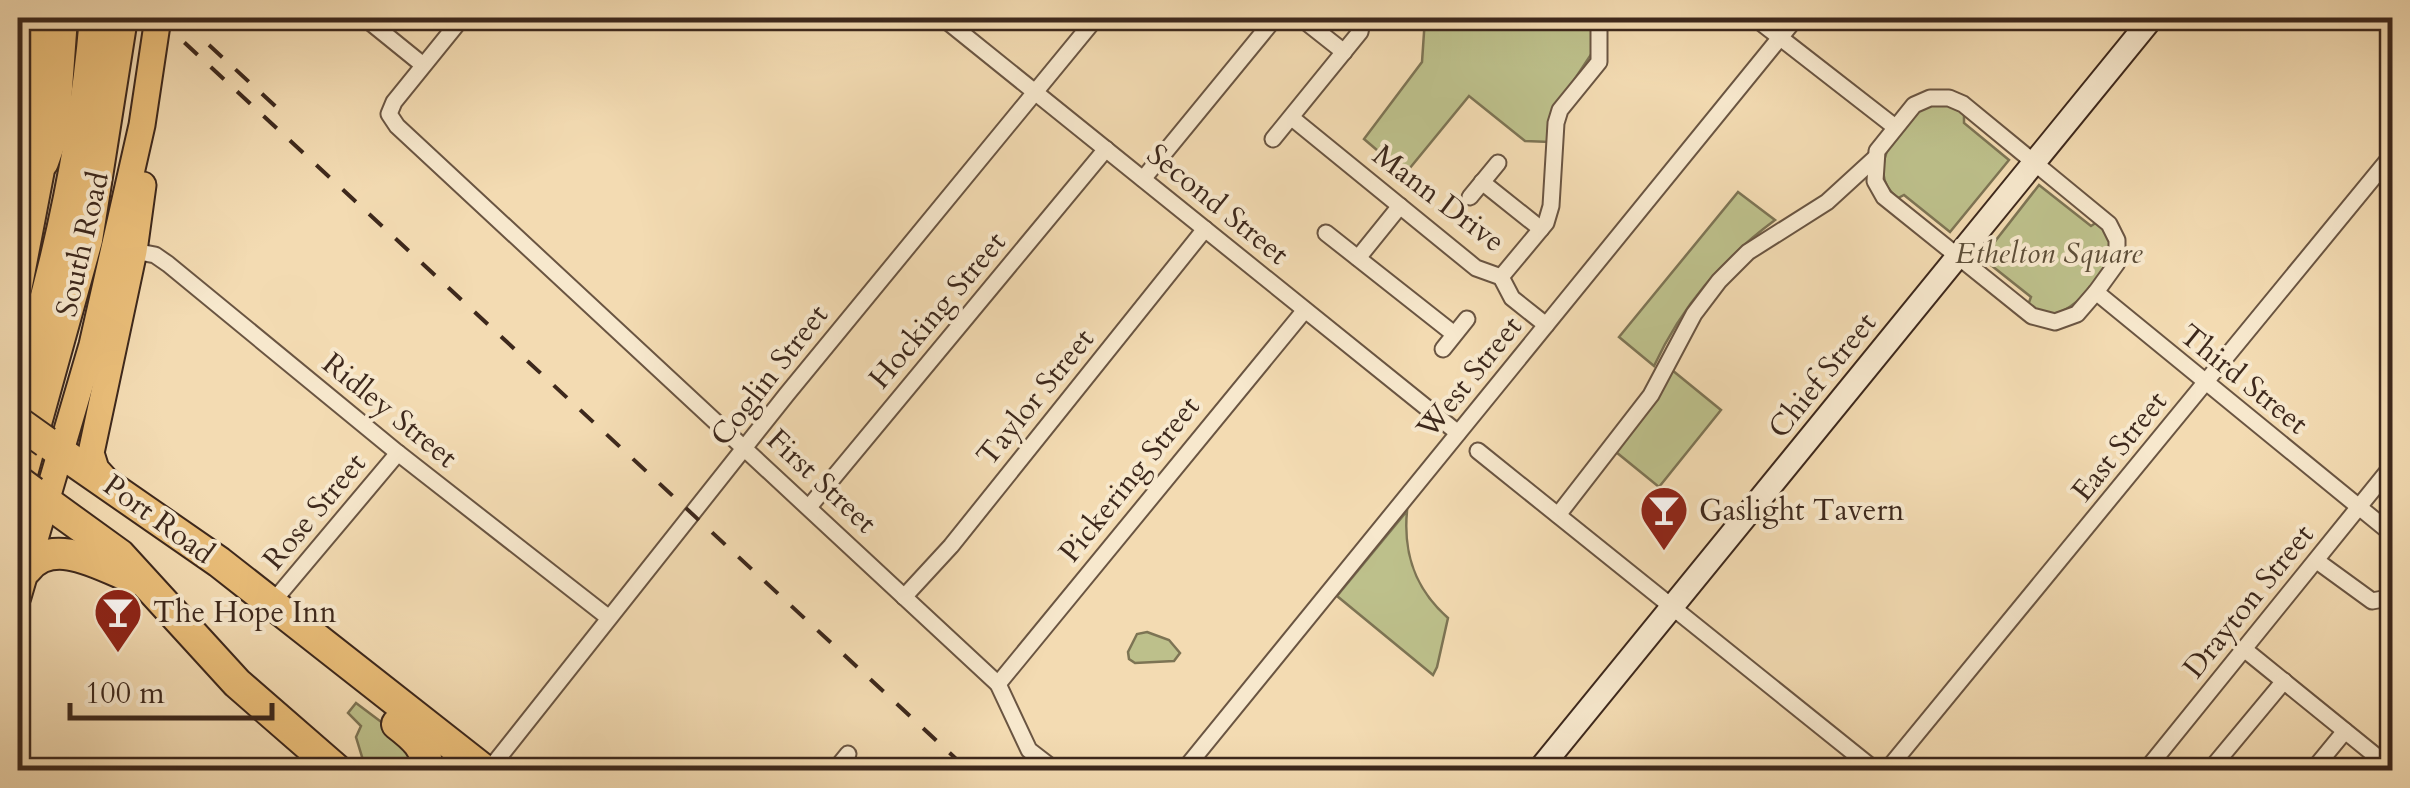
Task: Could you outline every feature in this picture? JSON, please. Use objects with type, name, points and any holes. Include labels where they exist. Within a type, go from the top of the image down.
[{"type":"highway","points":[[43,162],[54,131],[62,18]]},
{"type":"highway","points":[[18,393],[36,336],[72,186],[86,108],[95,18]]},
{"type":"highway","points":[[29,490],[86,240],[122,18]]},
{"type":"highway","name":"Port Road","points":[[18,422],[220,562],[486,770]]},
{"type":"highway","name":"Port Road","points":[[29,490],[120,555],[237,683],[337,770]]},
{"type":"highway","points":[[22,583],[42,556],[62,553],[152,586]]},
{"type":"highway","points":[[304,630],[345,683],[417,740],[427,758],[428,770]]},
{"type":"main road","name":"South Road","points":[[18,293],[43,162],[42,18]]},
{"type":"main road","name":"South Road","points":[[22,583],[29,490],[54,446],[92,345],[142,126],[158,18]]},
{"type":"main road","points":[[115,487],[96,469],[91,453],[134,251],[143,183],[142,126]]},
{"type":"street","points":[[365,18],[423,65],[462,18]]},
{"type":"street","name":"Second Street","points":[[943,18],[1458,433]]},
{"type":"street","name":"Coglin Street","points":[[486,770],[1096,18]]},
{"type":"street","points":[[1143,179],[1275,18]]},
{"type":"street","points":[[1301,18],[1344,52]]},
{"type":"street","points":[[1273,139],[1360,32],[1363,18]]},
{"type":"street","points":[[1502,277],[1540,230],[1551,206],[1556,123],[1560,110],[1599,62],[1598,18]]},
{"type":"street","points":[[1755,18],[1895,128]]},
{"type":"street","name":"West Street","points":[[1184,770],[1796,18]]},
{"type":"street","name":"Chief Street","points":[[1538,770],[2152,18]]},
{"type":"street","name":"First Street","points":[[423,65],[394,102],[389,114],[397,126],[998,684],[1030,750],[1055,770]]},
{"type":"street","points":[[1558,515],[1651,396],[1694,314],[1719,281],[1748,252],[1827,202],[1874,160],[1914,104],[1930,98],[1949,98],[1963,104],[2109,224],[2117,240],[2117,263],[2077,314],[2054,322],[2032,316],[1884,197],[1874,160]]},
{"type":"street","name":"Mann Drive","points":[[1292,118],[1476,268],[1502,277],[1512,298],[1546,325]]},
{"type":"street","name":"Hocking Street","points":[[809,506],[1106,149]]},
{"type":"street","name":"East Street","points":[[1887,770],[2392,154]]},
{"type":"street","points":[[1470,198],[1498,162]]},
{"type":"street","points":[[1851,179],[1878,186]]},
{"type":"street","points":[[1482,182],[1540,230]]},
{"type":"street","points":[[1358,258],[1400,206]]},
{"type":"street","name":"Taylor Street","points":[[904,597],[951,546],[1204,229]]},
{"type":"street","points":[[1326,233],[1454,334]]},
{"type":"street","name":"Ridley Street","points":[[134,251],[158,256],[609,618]]},
{"type":"street","name":"Third Street","points":[[2096,292],[2392,534]]},
{"type":"street","name":"Pickering Street","points":[[998,684],[1304,310]]},
{"type":"street","points":[[1443,349],[1467,319]]},
{"type":"street","points":[[1478,450],[1875,770]]},
{"type":"street","name":"Rose Street","points":[[271,604],[398,452]]},
{"type":"street","name":"Drayton Street","points":[[2151,769],[2392,466]]},
{"type":"street","points":[[2317,561],[2372,601],[2384,599],[2392,591]]},
{"type":"street","points":[[2244,649],[2392,769]]},
{"type":"street","points":[[2210,770],[2284,681]]},
{"type":"street","points":[[2314,770],[2345,730]]},
{"type":"street","points":[[835,770],[848,754]]},
{"type":"green space","points":[[1425,18],[1591,18],[1596,47],[1553,112],[1550,142],[1525,141],[1469,96],[1405,174],[1364,139],[1422,62]]},
{"type":"green space","name":"Ethelton Square","points":[[1937,103],[1952,105],[1964,114],[1964,123],[2009,160],[1950,232],[1904,195],[1898,198],[1887,187],[1883,173],[1890,143],[1900,129],[1911,117]]},
{"type":"green space","name":"Ethelton Square","points":[[2039,185],[2091,226],[2097,222],[2110,241],[2106,263],[2091,287],[2071,306],[2050,314],[2028,305],[2031,297],[1982,258]]},
{"type":"green space","points":[[1738,192],[1775,220],[1737,251],[1690,304],[1654,366],[1619,337]]},
{"type":"green space","points":[[1672,370],[1721,410],[1659,487],[1616,452],[1657,399]]},
{"type":"green space","points":[[1407,511],[1407,542],[1414,570],[1427,595],[1448,618],[1433,675],[1337,596]]},
{"type":"green space","points":[[1147,632],[1169,640],[1180,653],[1174,661],[1135,663],[1129,659],[1128,652],[1137,634]]},
{"type":"green space","points":[[356,703],[404,739],[419,770],[366,770],[356,737],[361,726],[348,713]]},
{"type":"railway","points":[[158,18],[968,770]]},
{"type":"railway","points":[[209,45],[286,116]]},
{"type":"place","name":"Gaslight Tavern","points":[[1664,552]]},
{"type":"place","name":"The Hope Inn","points":[[118,654]]}]
